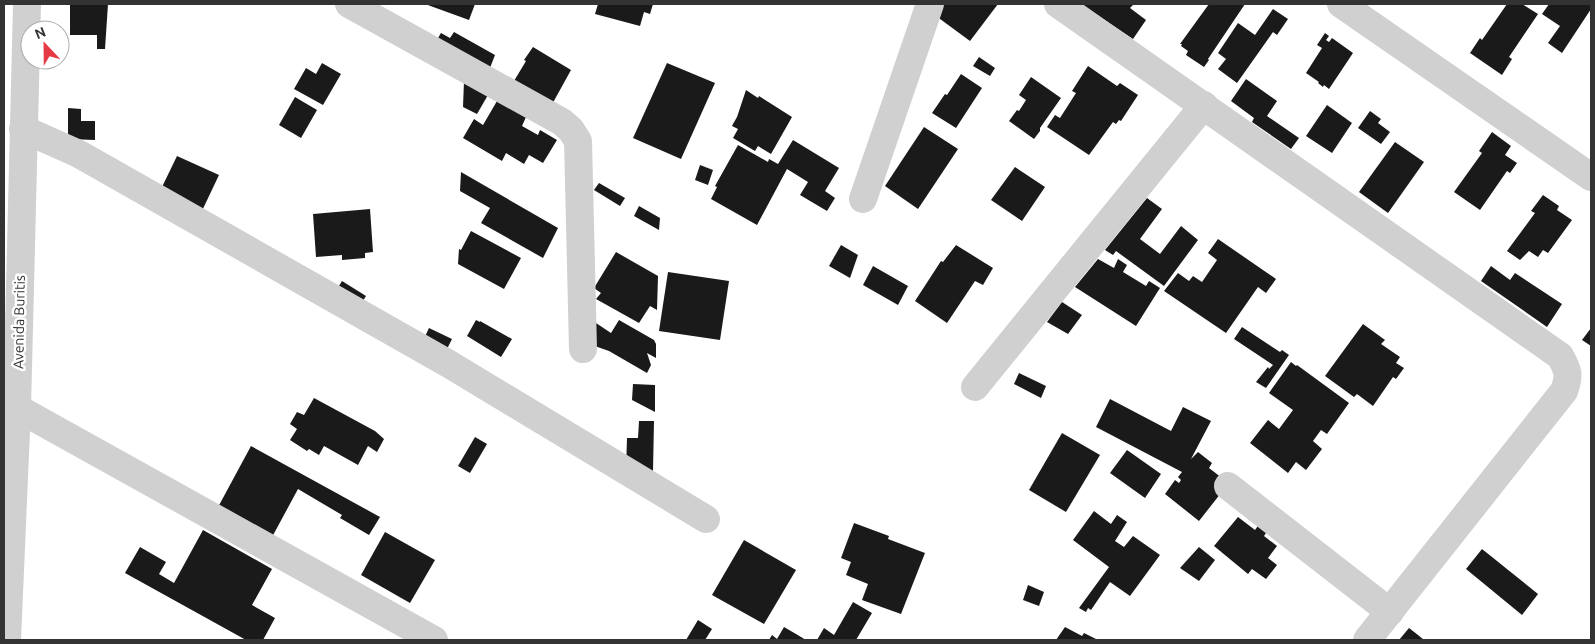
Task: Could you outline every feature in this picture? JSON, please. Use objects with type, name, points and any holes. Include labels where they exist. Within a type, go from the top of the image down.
[{"type":"street","name":"Avenida Buritis","points":[[7,640],[8,509],[17,408],[23,136],[14,99],[26,4]]},
{"type":"street","points":[[349,4],[562,122],[576,135],[578,141],[583,349]]},
{"type":"street","points":[[863,199],[930,4]]},
{"type":"street","points":[[1058,4],[1560,356],[1566,366],[1568,374],[1564,391],[1367,640]]},
{"type":"street","points":[[1341,4],[1591,177]]},
{"type":"street","points":[[974,388],[1204,105]]},
{"type":"street","points":[[4,172],[23,136],[79,154],[449,364],[706,519]]},
{"type":"street","points":[[17,408],[434,640]]},
{"type":"street","points":[[1228,486],[1390,612]]},
{"type":"building","points":[[70,4],[108,4],[105,49],[97,49],[97,35],[70,35]]},
{"type":"building","points":[[425,4],[475,4],[469,20]]},
{"type":"building","points":[[598,4],[653,4],[650,14],[644,12],[640,26],[595,14]]},
{"type":"building","points":[[942,4],[998,4],[970,41],[936,16]]},
{"type":"building","points":[[1081,4],[1134,4],[1130,8],[1146,20],[1133,39]]},
{"type":"building","points":[[1209,4],[1245,4],[1204,67],[1186,55],[1188,51],[1180,44]]},
{"type":"building","points":[[1507,4],[1522,4],[1538,14],[1509,57],[1512,59],[1502,75],[1470,53],[1480,38],[1482,40]]},
{"type":"building","points":[[1549,4],[1591,4],[1591,9],[1562,53],[1548,43],[1560,26],[1542,14]]},
{"type":"building","points":[[1273,9],[1288,19],[1277,35],[1273,32],[1237,83],[1218,69],[1226,59],[1218,53],[1238,23],[1255,35]]},
{"type":"building","points":[[454,32],[495,55],[488,73],[435,43],[441,33],[450,38]]},
{"type":"building","points":[[1325,33],[1329,36],[1326,40],[1329,42],[1332,38],[1353,53],[1329,89],[1324,85],[1323,87],[1306,73],[1322,48],[1317,45]]},
{"type":"building","points":[[533,47],[571,70],[550,108],[511,86]]},
{"type":"building","points":[[979,57],[995,68],[990,76],[973,66]]},
{"type":"building","points":[[322,63],[341,74],[323,105],[294,89],[306,68],[316,74]]},
{"type":"building","points":[[667,63],[715,83],[681,159],[633,138]]},
{"type":"building","points":[[1088,66],[1117,86],[1120,83],[1138,95],[1121,121],[1119,120],[1116,124],[1113,122],[1089,155],[1047,127],[1055,115],[1060,118],[1076,93],[1072,91]]},
{"type":"building","points":[[961,74],[982,88],[956,128],[932,113]]},
{"type":"building","points":[[1031,77],[1061,98],[1034,139],[1009,121],[1026,100],[1019,95]]},
{"type":"building","points":[[1246,79],[1277,101],[1267,116],[1299,138],[1291,149],[1252,122],[1254,118],[1231,101]]},
{"type":"building","points":[[464,81],[488,95],[477,114],[463,107]]},
{"type":"building","points":[[746,90],[792,117],[771,154],[758,146],[755,151],[733,138],[738,129],[732,126]]},
{"type":"building","points":[[295,97],[317,110],[301,138],[279,125]]},
{"type":"building","points":[[497,101],[526,117],[522,126],[538,135],[540,130],[557,140],[543,163],[529,155],[524,164],[506,153],[502,161],[463,138],[474,119],[483,125]]},
{"type":"building","points":[[1327,105],[1352,123],[1332,153],[1306,136]]},
{"type":"building","points":[[68,108],[81,109],[81,121],[95,121],[95,140],[68,139]]},
{"type":"building","points":[[1370,111],[1381,119],[1378,123],[1390,132],[1381,144],[1358,128]]},
{"type":"building","points":[[924,127],[958,149],[918,209],[885,186]]},
{"type":"building","points":[[1492,132],[1511,146],[1505,155],[1517,163],[1510,173],[1507,171],[1480,210],[1454,192],[1482,153],[1479,151]]},
{"type":"building","points":[[793,140],[839,168],[825,191],[835,198],[827,211],[800,195],[808,182],[787,169],[757,225],[711,199],[717,187],[715,186],[738,145],[768,162],[769,159],[778,164]]},
{"type":"building","points":[[1395,142],[1424,162],[1388,213],[1359,192]]},
{"type":"building","points":[[177,156],[219,175],[200,215],[162,187]]},
{"type":"building","points":[[700,165],[713,170],[708,185],[695,180]]},
{"type":"building","points":[[1015,167],[1045,187],[1022,221],[991,200]]},
{"type":"building","points":[[461,172],[558,228],[543,258],[481,223],[490,208],[460,191]]},
{"type":"building","points":[[599,183],[625,198],[620,206],[594,190]]},
{"type":"building","points":[[1543,195],[1559,206],[1557,210],[1572,220],[1548,253],[1543,250],[1538,257],[1529,251],[1520,260],[1507,251],[1535,213],[1531,211]]},
{"type":"building","points":[[1147,198],[1162,209],[1140,239],[1160,254],[1181,226],[1198,240],[1164,286],[1116,251],[1113,255],[1105,250]]},
{"type":"building","points":[[639,206],[660,218],[659,230],[634,216]]},
{"type":"building","points":[[370,209],[373,252],[365,253],[365,258],[342,260],[342,255],[316,257],[313,214]]},
{"type":"building","points":[[471,231],[521,258],[504,289],[458,264],[459,249],[461,250]]},
{"type":"building","points":[[1218,239],[1276,279],[1266,293],[1258,287],[1226,333],[1164,291],[1178,273],[1189,281],[1193,276],[1202,282],[1217,260],[1208,253]]},
{"type":"building","points":[[841,245],[858,255],[850,278],[829,266]]},
{"type":"building","points":[[956,245],[993,268],[983,285],[975,281],[947,323],[915,301],[941,261],[943,262]]},
{"type":"building","points":[[616,252],[658,276],[657,310],[650,306],[639,323],[596,299],[601,293],[594,288]]},
{"type":"building","points":[[1098,259],[1114,268],[1118,259],[1127,265],[1123,272],[1146,286],[1149,281],[1160,288],[1136,326],[1075,287]]},
{"type":"building","points":[[873,266],[908,286],[898,305],[863,285]]},
{"type":"building","points":[[1491,266],[1510,280],[1515,273],[1562,304],[1547,327],[1481,281]]},
{"type":"building","points":[[668,272],[729,281],[720,340],[659,331]]},
{"type":"building","points":[[342,281],[366,296],[355,314],[331,299]]},
{"type":"building","points":[[1062,302],[1082,315],[1068,334],[1047,322]]},
{"type":"building","points":[[476,320],[512,339],[501,357],[467,336]]},
{"type":"building","points":[[619,320],[654,340],[656,344],[656,358],[647,353],[651,365],[647,373],[609,351],[589,344],[593,321],[611,333]]},
{"type":"building","points":[[1363,324],[1385,340],[1381,344],[1400,357],[1396,363],[1404,368],[1396,379],[1393,377],[1373,406],[1357,394],[1354,397],[1325,376]]},
{"type":"building","points":[[1242,327],[1280,352],[1282,350],[1289,355],[1266,388],[1256,382],[1268,367],[1269,369],[1273,365],[1234,339]]},
{"type":"building","points":[[429,328],[452,339],[447,349],[420,347]]},
{"type":"building","points":[[1591,328],[1591,346],[1582,340]]},
{"type":"building","points":[[1291,362],[1349,403],[1327,434],[1321,430],[1313,441],[1322,449],[1306,470],[1296,462],[1288,473],[1250,443],[1268,420],[1279,429],[1293,410],[1269,393]]},
{"type":"building","points":[[1019,373],[1046,386],[1041,398],[1014,384]]},
{"type":"building","points":[[633,384],[655,385],[655,412],[632,400]]},
{"type":"building","points":[[314,398],[375,431],[384,439],[377,452],[368,446],[358,465],[324,446],[319,455],[309,449],[307,451],[290,440],[297,429],[290,424],[297,412],[304,415]]},
{"type":"building","points":[[1110,399],[1171,431],[1183,407],[1211,421],[1191,459],[1198,452],[1212,463],[1209,468],[1222,478],[1232,479],[1199,521],[1165,494],[1175,480],[1179,483],[1181,480],[1178,477],[1182,472],[1096,427]]},
{"type":"building","points":[[639,421],[654,421],[653,471],[626,469],[627,438],[638,438]]},
{"type":"building","points":[[1062,433],[1100,455],[1066,512],[1029,490]]},
{"type":"building","points":[[475,437],[487,444],[470,473],[458,466]]},
{"type":"building","points":[[251,446],[380,517],[369,535],[340,518],[342,515],[298,489],[271,539],[217,509]]},
{"type":"building","points":[[1127,450],[1161,474],[1145,498],[1110,473]]},
{"type":"building","points":[[1094,511],[1111,524],[1117,515],[1127,522],[1115,541],[1124,547],[1133,536],[1160,555],[1130,596],[1110,582],[1091,610],[1088,608],[1086,612],[1079,608],[1109,567],[1073,540]]},
{"type":"building","points":[[1238,517],[1255,530],[1260,523],[1268,530],[1264,536],[1277,546],[1268,558],[1277,565],[1266,579],[1252,569],[1248,574],[1214,546]]},
{"type":"building","points":[[854,523],[889,536],[888,539],[925,553],[901,614],[862,600],[868,584],[846,575],[851,562],[841,558]]},
{"type":"building","points":[[203,530],[272,569],[252,605],[275,618],[263,640],[246,640],[125,573],[140,547],[166,562],[159,574],[174,583]]},
{"type":"building","points":[[385,532],[435,560],[410,603],[361,575]]},
{"type":"building","points":[[744,540],[796,570],[764,624],[712,595]]},
{"type":"building","points":[[1199,547],[1215,560],[1199,581],[1180,568]]},
{"type":"building","points":[[1482,549],[1538,594],[1522,615],[1466,569]]},
{"type":"building","points":[[1028,585],[1044,592],[1039,606],[1023,600]]},
{"type":"building","points":[[853,602],[872,613],[856,640],[817,640],[824,628],[834,635]]},
{"type":"building","points":[[698,620],[712,629],[705,640],[686,640]]},
{"type":"building","points":[[784,627],[806,640],[769,640],[772,635],[777,639]]},
{"type":"building","points":[[1065,627],[1082,636],[1084,633],[1098,640],[1056,640]]},
{"type":"building","points":[[1409,628],[1418,635],[1424,640],[1399,640]]}]
